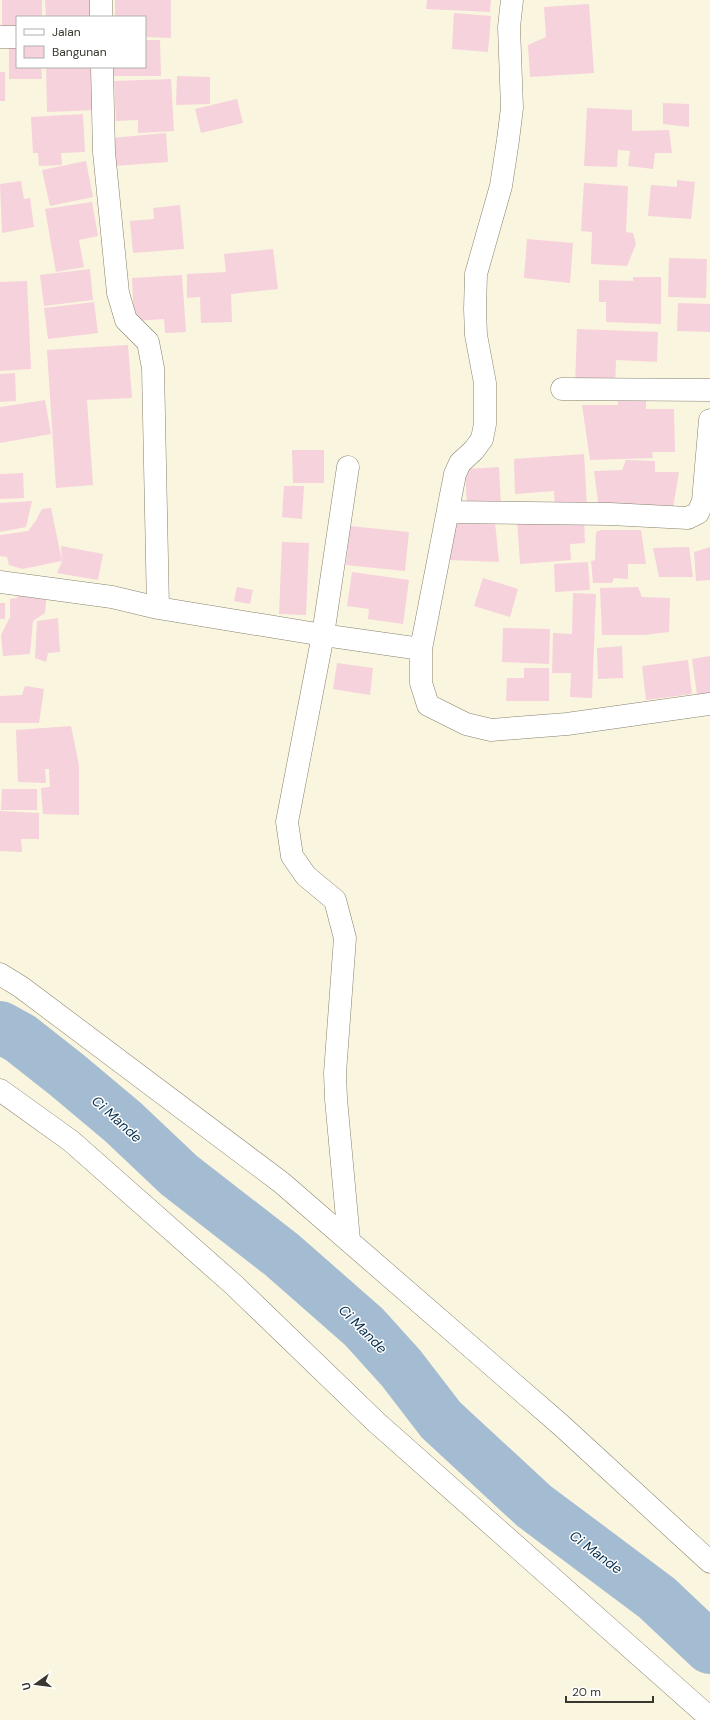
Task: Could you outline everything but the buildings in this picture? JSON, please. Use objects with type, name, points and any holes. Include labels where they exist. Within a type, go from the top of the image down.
[{"type":"street","points":[[101,0],[101,16]]},
{"type":"street","points":[[512,0],[509,27],[512,108],[508,140],[501,186],[476,274],[474,309],[476,335],[485,383],[485,424],[482,438],[474,450],[460,463],[455,474],[421,649],[421,683],[428,705],[466,724],[491,730],[567,724],[710,704]]},
{"type":"street","points":[[0,37],[16,37]]},
{"type":"street","points":[[102,68],[104,152],[118,293],[126,320],[148,342],[153,368],[158,608]]},
{"type":"street","points":[[562,389],[710,390]]},
{"type":"street","points":[[448,512],[610,514],[688,518],[698,513],[703,501],[710,420]]},
{"type":"street","points":[[348,467],[323,635],[287,822],[292,856],[306,876],[335,900],[345,938],[335,1073],[349,1240]]},
{"type":"street","points":[[0,582],[112,597],[158,608],[323,635],[421,649]]},
{"type":"street","points":[[0,974],[28,992],[282,1183],[562,1426],[710,1562]]},
{"type":"street","points":[[0,1090],[71,1141],[234,1285],[376,1422],[710,1718]]},
{"type":"waterway","name":"Ci Mande","points":[[0,1027],[20,1038],[67,1075],[123,1122],[179,1175],[282,1255],[364,1327],[401,1368],[441,1420],[534,1506],[657,1598],[710,1648]]}]
